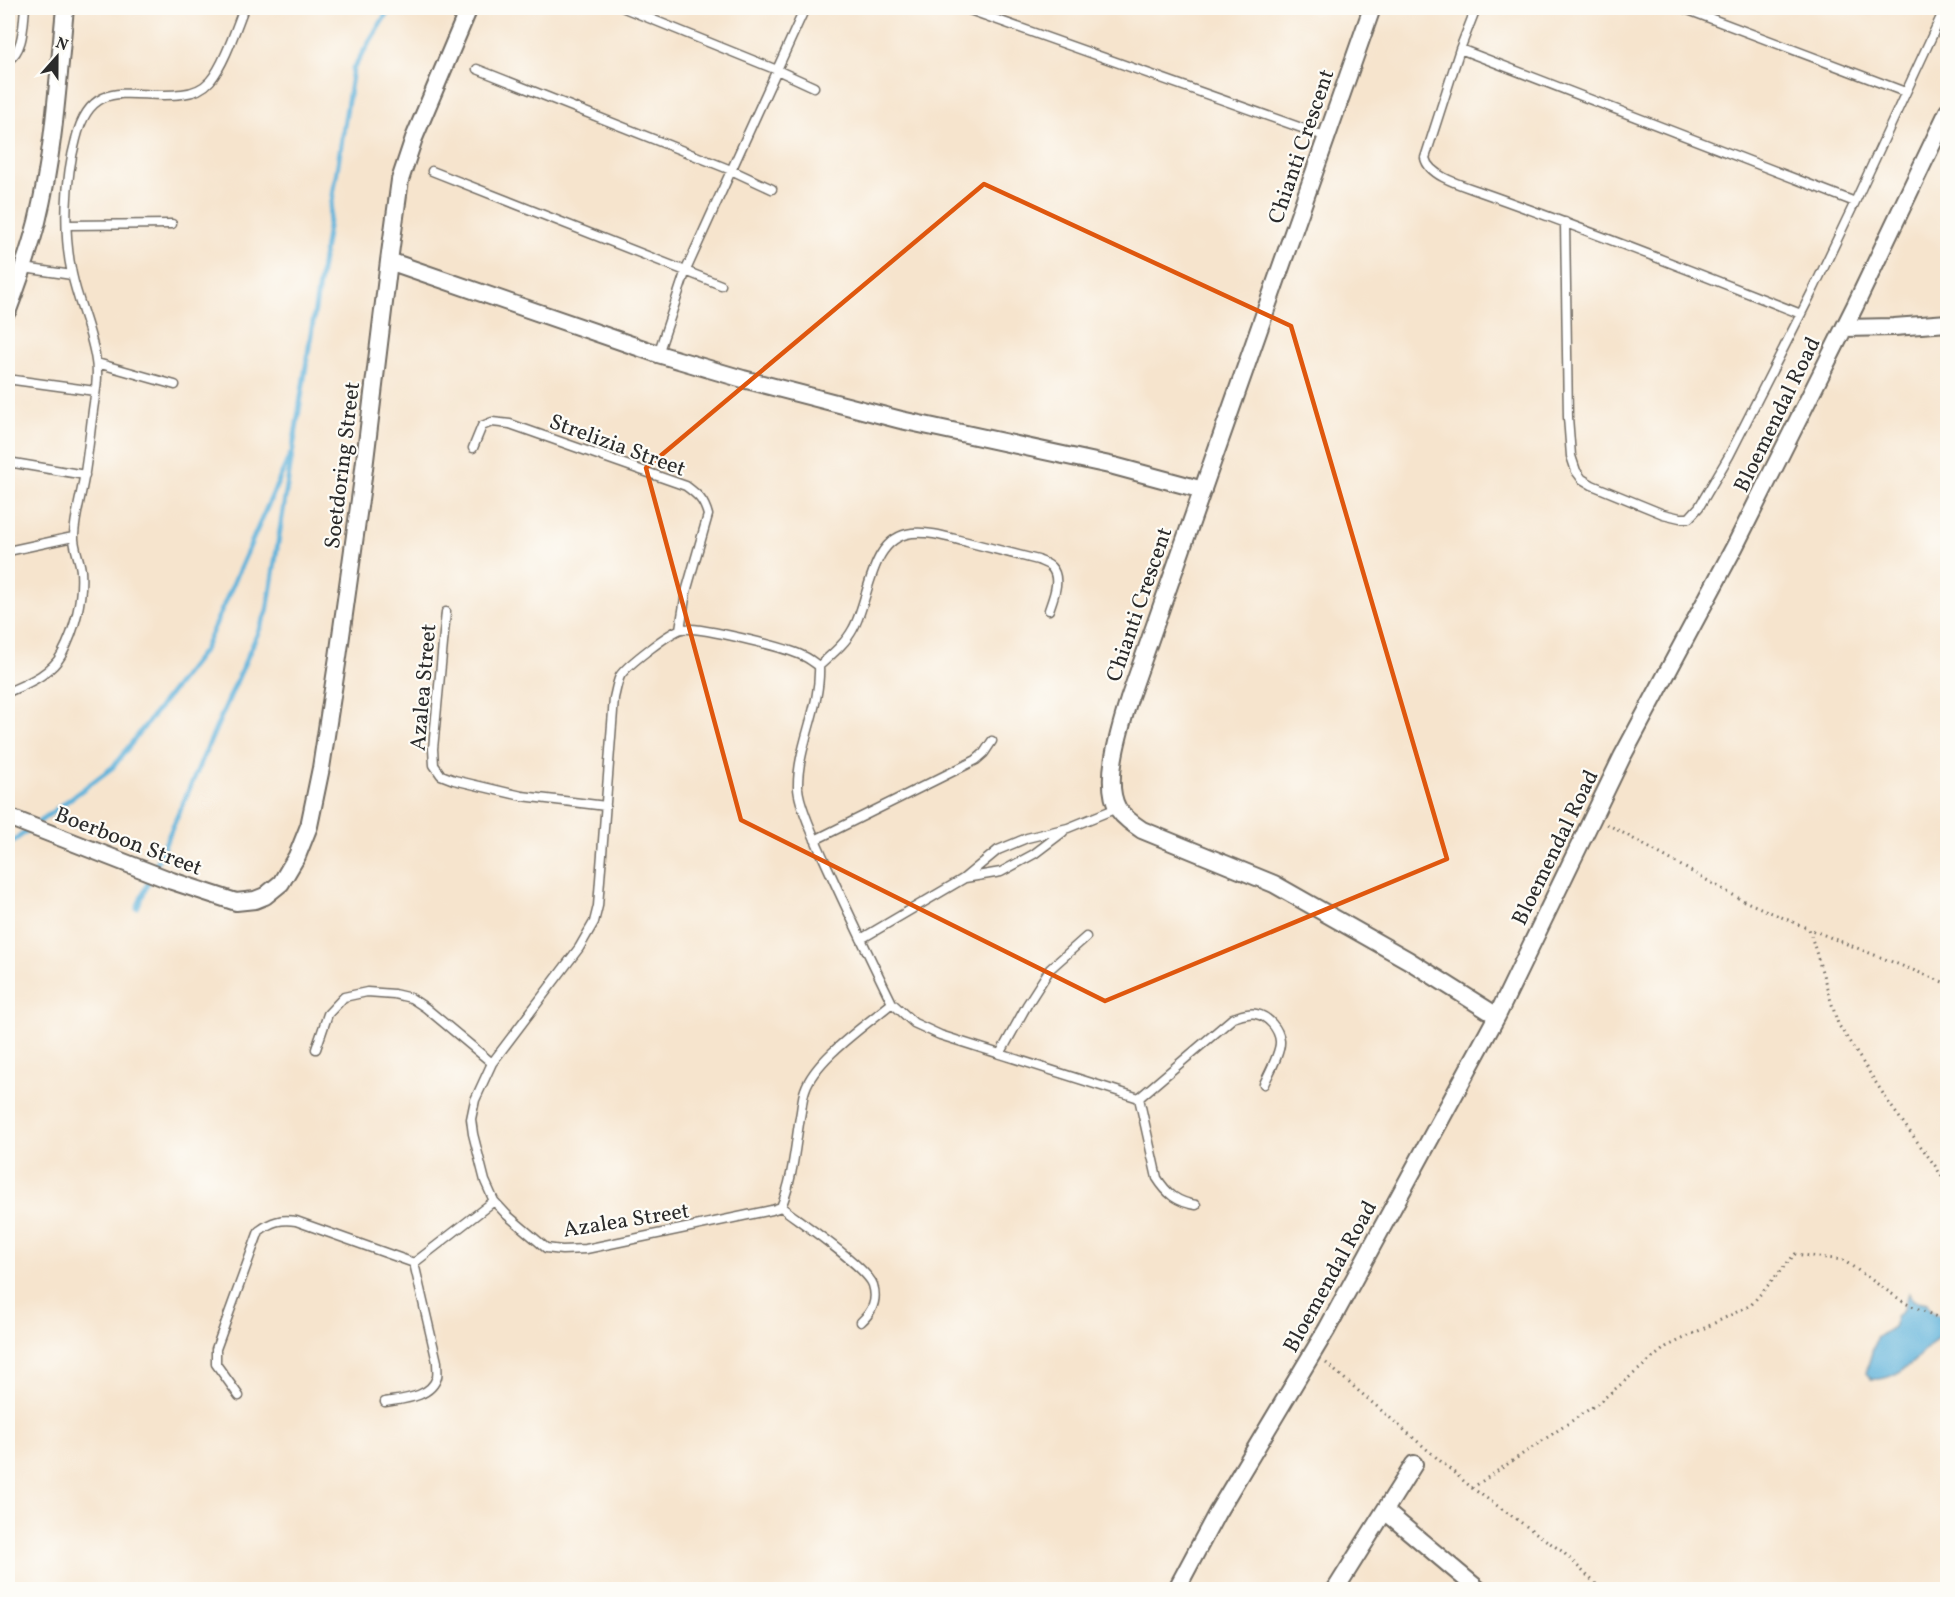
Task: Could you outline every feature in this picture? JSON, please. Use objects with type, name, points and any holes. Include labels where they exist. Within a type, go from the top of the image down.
[{"type":"street","points":[[8,310],[24,268],[37,222],[46,177],[65,8]]},
{"type":"street","name":"Soetdoring Street","points":[[236,902],[255,900],[265,896],[281,883],[297,856],[309,826],[321,768],[338,657],[400,180],[421,120],[469,8]]},
{"type":"street","name":"Chianti Crescent","points":[[1117,808],[1113,796],[1112,775],[1115,749],[1129,699],[1372,8]]},
{"type":"street","name":"Bloemendal Road","points":[[1176,1590],[1217,1513],[1342,1302],[1497,1016],[1622,757],[1736,546],[1844,328],[1947,111]]},
{"type":"street","points":[[389,261],[658,354],[743,379],[901,420],[1114,466],[1203,490]]},
{"type":"street","points":[[1844,328],[1947,323]]},
{"type":"street","points":[[1117,808],[1129,821],[1142,830],[1274,884],[1408,960],[1497,1016]]},
{"type":"street","name":"Boerboon Street","points":[[8,817],[171,880],[236,902]]},
{"type":"street","points":[[1335,1590],[1414,1464]]},
{"type":"street","points":[[1385,1511],[1479,1590]]},
{"type":"lane","points":[[8,60],[19,48],[25,8]]},
{"type":"lane","points":[[8,692],[35,680],[61,656],[74,623],[81,589],[81,568],[74,537],[85,475],[97,363],[72,275],[68,251],[67,188],[75,140],[87,110],[93,103],[114,94],[170,96],[189,94],[210,81],[219,66],[244,8]]},
{"type":"lane","points":[[624,8],[814,87]]},
{"type":"lane","points":[[658,354],[686,270],[805,8]]},
{"type":"lane","points":[[964,8],[1327,138]]},
{"type":"lane","points":[[1476,8],[1460,49],[1425,158],[1426,165],[1452,181],[1565,222],[1801,314]]},
{"type":"lane","points":[[1683,8],[1905,92]]},
{"type":"lane","points":[[1565,222],[1568,417],[1571,456],[1576,471],[1582,479],[1592,485],[1663,514],[1689,518],[1699,507],[1729,456],[1801,314],[1945,8]]},
{"type":"lane","points":[[1460,49],[1855,202]]},
{"type":"lane","points":[[477,69],[731,170],[772,189]]},
{"type":"lane","points":[[432,171],[721,285]]},
{"type":"lane","points":[[68,225],[172,224]]},
{"type":"lane","points":[[24,268],[72,275]]},
{"type":"lane","points":[[97,363],[176,385]]},
{"type":"lane","points":[[14,380],[95,391]]},
{"type":"lane","name":"Strelizia Street","points":[[473,448],[482,426],[492,422],[510,424],[686,486],[699,495],[708,515],[686,592],[680,629]]},
{"type":"lane","points":[[8,462],[85,475]]},
{"type":"lane","points":[[1049,610],[1055,592],[1056,578],[1051,567],[1038,560],[936,534],[914,532],[900,536],[886,548],[878,560],[855,627],[847,639],[819,666],[820,683],[798,775],[798,792],[815,840],[892,1004],[914,1023],[940,1035],[1139,1098]]},
{"type":"lane","points":[[8,551],[74,537]]},
{"type":"lane","name":"Azalea Street","points":[[446,612],[432,749],[434,765],[441,775],[522,796],[606,806]]},
{"type":"lane","points":[[680,629],[706,631],[788,651],[804,656],[819,666]]},
{"type":"lane","name":"Azalea Street","points":[[680,629],[629,666],[617,684],[598,906],[594,922],[579,948],[492,1063],[476,1100],[471,1119],[473,1134],[485,1181],[494,1201],[533,1239],[546,1248],[586,1249],[781,1207]]},
{"type":"lane","points":[[815,840],[976,760],[992,741]]},
{"type":"lane","points":[[861,939],[963,879],[998,850],[1027,838],[1068,828],[1117,808]]},
{"type":"lane","points":[[963,879],[1002,872],[1034,854],[1068,828]]},
{"type":"lane","points":[[1000,1054],[1050,969],[1086,937]]},
{"type":"lane","points":[[316,1049],[328,1014],[344,997],[367,992],[394,994],[411,998],[426,1008],[492,1063]]},
{"type":"lane","points":[[861,1322],[871,1313],[875,1300],[873,1284],[862,1269],[781,1207],[790,1176],[805,1090],[811,1076],[825,1059],[892,1004]]},
{"type":"lane","points":[[1139,1098],[1233,1018],[1245,1014],[1257,1014],[1269,1020],[1280,1040],[1279,1050],[1264,1084]]},
{"type":"lane","points":[[1139,1098],[1157,1178],[1173,1197],[1196,1205]]},
{"type":"lane","points":[[414,1263],[494,1201]]},
{"type":"lane","points":[[239,1396],[223,1377],[216,1364],[216,1349],[259,1231],[267,1224],[283,1220],[296,1221],[414,1263]]},
{"type":"lane","points":[[385,1402],[418,1396],[432,1386],[436,1378],[437,1362],[414,1263]]},
{"type":"path","points":[[1593,816],[1742,900],[1947,984]]},
{"type":"path","points":[[1809,929],[1838,1024],[1891,1106],[1936,1167],[1947,1187]]},
{"type":"path","points":[[1472,1488],[1597,1404],[1666,1347],[1751,1305],[1795,1254],[1843,1260],[1905,1304],[1947,1322]]},
{"type":"path","points":[[1313,1352],[1472,1488],[1563,1552],[1602,1590]]},
{"type":"highlighted area","points":[[984,184],[1291,326],[1447,859],[1105,1001],[741,820],[646,468]]},
{"type":"water","points":[[1908,1293],[1913,1300],[1927,1303],[1932,1312],[1941,1316],[1944,1330],[1921,1355],[1902,1370],[1892,1376],[1871,1379],[1866,1373],[1876,1338],[1893,1327],[1897,1316],[1903,1310]]},
{"type":"waterway","points":[[137,908],[267,612],[353,69],[390,8]]},
{"type":"waterway","points":[[8,845],[113,767],[204,650],[290,455]]}]
